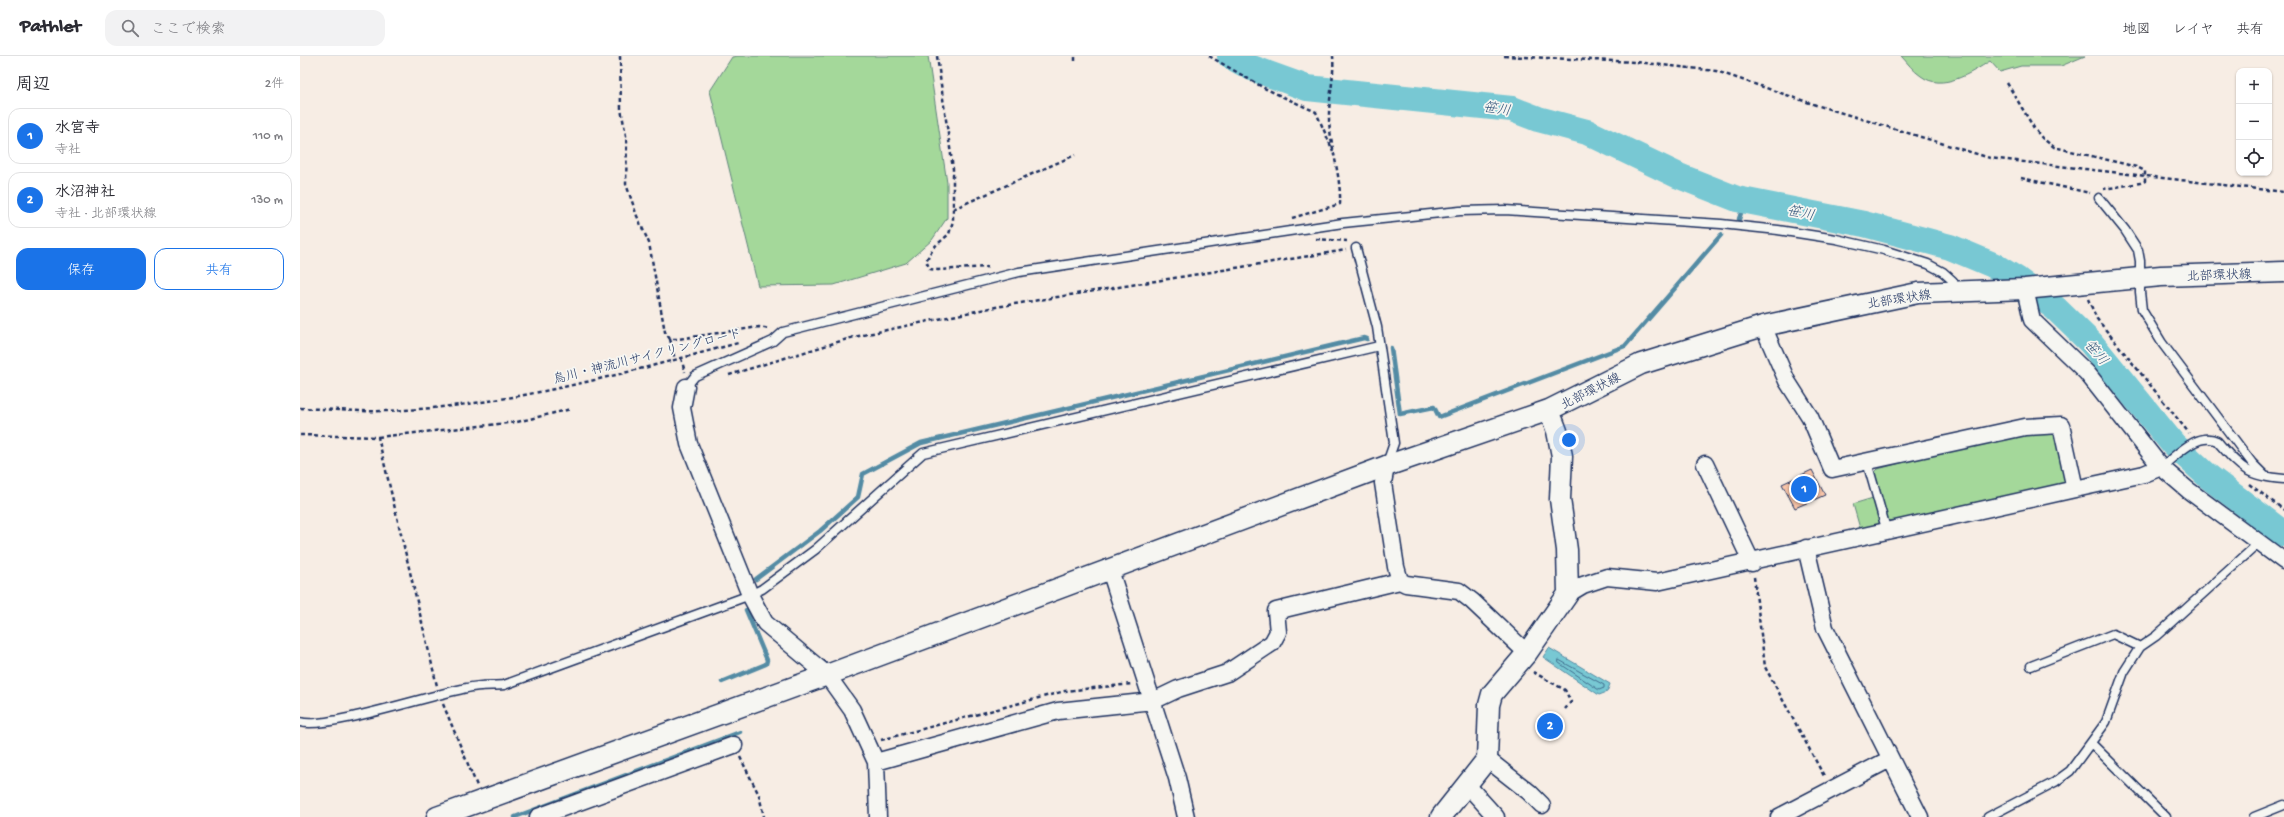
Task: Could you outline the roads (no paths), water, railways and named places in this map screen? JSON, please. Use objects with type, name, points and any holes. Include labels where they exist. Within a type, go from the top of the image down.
[{"type":"street","name":"北部環状線","points":[[1568,594],[1567,550],[1560,499],[1562,456],[1557,431],[1549,410],[1641,364],[1763,326],[1918,293],[2058,286],[2085,289],[2140,277],[2284,272]]},
{"type":"street","points":[[2025,288],[2029,312],[2032,320],[2087,373],[2165,465],[2259,543],[2284,561]]},
{"type":"street","points":[[1763,326],[1787,381],[1810,417],[1832,470],[2025,427],[2062,425],[2076,490]]},
{"type":"street","points":[[686,387],[682,408],[689,444],[750,595],[765,623],[827,675],[852,710],[876,762],[878,817]]},
{"type":"street","points":[[437,817],[482,799],[827,675],[1386,466],[1549,410]]},
{"type":"street","points":[[1704,464],[1752,562]]},
{"type":"street","points":[[1441,817],[1468,786],[1487,759],[1489,705],[1492,694],[1527,653],[1568,594],[1583,585],[1607,577],[1657,582],[1752,562],[1806,548],[1887,532],[2076,490],[2144,474],[2165,465]]},
{"type":"street","points":[[1386,466],[1383,483],[1396,567],[1400,581]]},
{"type":"street","points":[[1806,548],[1825,628],[1920,817]]},
{"type":"street","points":[[1110,570],[1177,778],[1186,817]]},
{"type":"street","points":[[876,762],[1058,711],[1153,701],[1178,688],[1227,673],[1272,643],[1278,632],[1276,611],[1400,581],[1406,584],[1459,591],[1472,601],[1527,653]]},
{"type":"street","points":[[538,817],[734,745]]},
{"type":"street","points":[[1487,759],[1529,792],[1542,806]]},
{"type":"street","points":[[1780,817],[1890,759]]},
{"type":"street","points":[[1468,786],[1496,817]]},
{"type":"lane","points":[[2099,198],[2125,230],[2138,250],[2140,261],[2142,310],[2162,343],[2252,463],[2265,476]]},
{"type":"lane","points":[[686,387],[695,376],[773,341],[783,332],[1019,272],[1343,223],[1460,212],[1505,210],[1721,224],[1836,239],[1884,250],[1928,264],[1943,272],[1953,281],[1954,291]]},
{"type":"lane","points":[[1356,248],[1372,302],[1394,443],[1386,466]]},
{"type":"lane","points":[[300,722],[316,723],[348,717],[469,687],[504,685],[750,595],[762,589],[816,549],[923,453],[1379,346]]},
{"type":"lane","points":[[2165,465],[2195,442],[2212,438],[2217,441],[2245,470],[2258,476],[2284,478]]},
{"type":"lane","points":[[1867,462],[1887,532]]},
{"type":"lane","points":[[1988,817],[2055,782],[2070,771],[2106,722],[2124,672],[2140,647],[2156,636],[2259,543]]},
{"type":"lane","points":[[2031,666],[2113,634],[2140,647]]},
{"type":"lane","points":[[2091,743],[2166,817]]},
{"type":"lane","points":[[2254,817],[2284,805]]},
{"type":"water","points":[[1549,648],[1610,684],[1607,692],[1599,695],[1543,657]]},
{"type":"waterway","name":"笹川","points":[[1230,56],[1252,68],[1307,88],[1512,109],[1538,119],[1587,132],[1679,176],[1737,199],[1864,224],[1950,247],[1993,265],[2018,280],[2055,308],[2091,343],[2173,444],[2209,477],[2284,534]]},
{"type":"waterway","points":[[1739,219],[1745,201]]},
{"type":"waterway","points":[[1391,348],[1400,414],[1434,407],[1439,417],[1625,346],[1721,235]]},
{"type":"waterway","points":[[756,579],[820,531],[858,497],[863,474],[921,443],[1364,338],[1367,339]]},
{"type":"waterway","points":[[722,682],[766,664],[767,660],[746,610]]},
{"type":"waterway","points":[[515,817],[740,732]]},
{"type":"place","name":"水宮寺","points":[[1804,489]]},
{"type":"place","name":"水沼神社","points":[[1550,726]]}]
